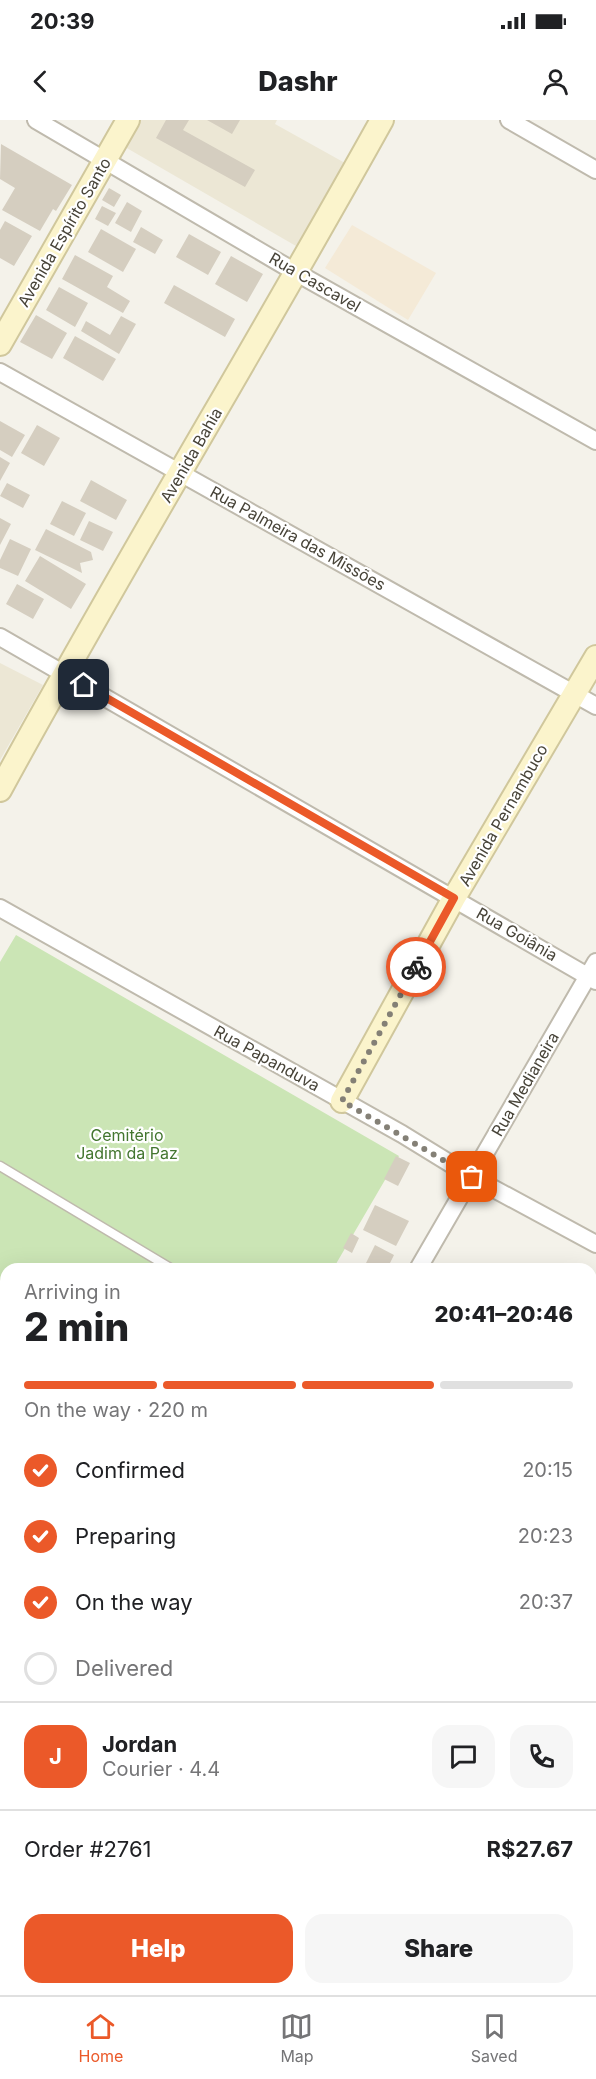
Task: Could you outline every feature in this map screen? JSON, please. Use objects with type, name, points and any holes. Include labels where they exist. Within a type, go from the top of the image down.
[{"type":"street","name":"Rua Cascavel","points":[[36,120],[297,273],[596,441]]},
{"type":"street","name":"Avenida Espírito Santo","points":[[0,344],[128,120]]},
{"type":"street","name":"Avenida Bahia","points":[[0,790],[63,674],[297,273],[382,120]]},
{"type":"street","points":[[509,120],[596,170]]},
{"type":"street","name":"Rua Palmeira das Missões","points":[[0,372],[596,706]]},
{"type":"street","name":"Rua Goiânia","points":[[0,637],[454,898],[593,973]]},
{"type":"street","name":"Avenida Pernambuco","points":[[342,1101],[454,898],[596,657]]},
{"type":"street","name":"Rua Papanduva","points":[[0,908],[472,1177],[596,1244]]},
{"type":"street","name":"Rua Medianeira","points":[[422,1263],[593,973]]},
{"type":"lane","points":[[0,1166],[162,1263]]},
{"type":"shaded area","points":[[140,120],[277,120],[275,124],[345,163],[296,246],[125,147]]},
{"type":"shaded area","points":[[352,225],[436,273],[408,320],[325,268]]},
{"type":"shaded area","points":[[0,663],[43,685],[0,760]]},
{"type":"green space","name":"Cemitério Jadim da Paz","points":[[16,935],[399,1156],[337,1263],[0,1263],[0,962]]},
{"type":"building","points":[[166,120],[189,120],[183,130],[255,170],[245,187],[156,138]]},
{"type":"building","points":[[207,120],[240,120],[232,134]]},
{"type":"building","points":[[1,144],[72,185],[56,211],[53,209],[40,231],[2,210],[15,188],[0,179]]},
{"type":"building","points":[[109,188],[121,195],[114,207],[102,200]]},
{"type":"building","points":[[127,202],[142,211],[131,232],[115,223]]},
{"type":"building","points":[[102,206],[116,213],[108,226],[95,219]]},
{"type":"building","points":[[5,221],[32,236],[14,266],[0,258],[0,230]]},
{"type":"building","points":[[141,227],[163,240],[155,254],[133,242]]},
{"type":"building","points":[[101,229],[136,249],[123,272],[88,252]]},
{"type":"building","points":[[189,234],[221,252],[208,275],[176,257]]},
{"type":"building","points":[[75,255],[113,276],[107,287],[130,301],[123,313],[62,279]]},
{"type":"building","points":[[231,256],[263,274],[247,302],[215,284]]},
{"type":"building","points":[[174,285],[235,319],[225,337],[164,303]]},
{"type":"building","points":[[59,287],[88,303],[75,327],[46,310]]},
{"type":"building","points":[[36,315],[67,333],[52,359],[20,342]]},
{"type":"building","points":[[121,316],[136,324],[119,354],[81,331],[86,321],[110,335]]},
{"type":"building","points":[[75,336],[116,359],[103,381],[63,358]]},
{"type":"building","points":[[0,421],[25,435],[12,457],[0,450]]},
{"type":"building","points":[[37,425],[60,438],[44,466],[21,453]]},
{"type":"building","points":[[0,457],[10,463],[0,481]]},
{"type":"building","points":[[91,480],[127,500],[116,520],[80,501]]},
{"type":"building","points":[[7,483],[30,495],[23,508],[0,496]]},
{"type":"building","points":[[62,501],[86,513],[74,536],[50,524]]},
{"type":"building","points":[[0,518],[11,524],[0,545]]},
{"type":"building","points":[[89,521],[113,532],[103,551],[80,540]]},
{"type":"building","points":[[46,529],[91,552],[93,560],[80,563],[82,573],[35,550]]},
{"type":"building","points":[[10,539],[31,549],[18,576],[0,568],[0,560]]},
{"type":"building","points":[[40,556],[86,584],[71,609],[25,581]]},
{"type":"building","points":[[17,584],[44,599],[33,619],[6,604]]},
{"type":"building","points":[[396,1156],[410,1163],[398,1186],[384,1179]]},
{"type":"building","points":[[375,1205],[409,1221],[396,1246],[363,1230]]},
{"type":"building","points":[[351,1233],[359,1238],[352,1253],[343,1248]]},
{"type":"building","points":[[375,1245],[394,1255],[390,1263],[366,1263]]},
{"type":"way so far","points":[[416,967],[342,1101],[472,1177]]},
{"type":"route","points":[[84,685],[454,898],[416,967]]}]
